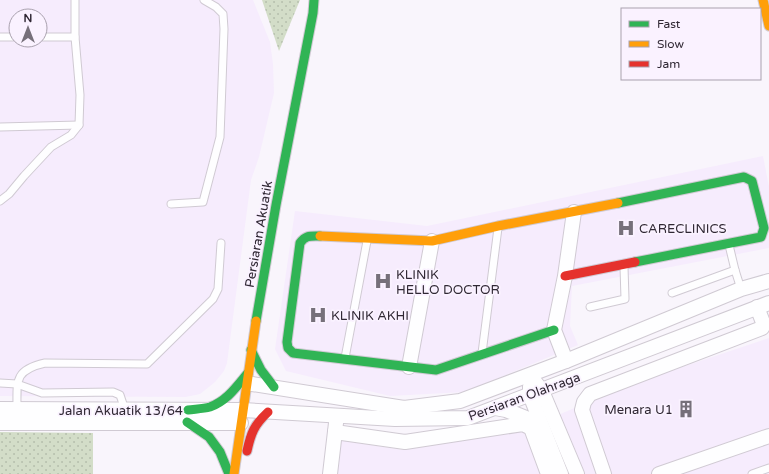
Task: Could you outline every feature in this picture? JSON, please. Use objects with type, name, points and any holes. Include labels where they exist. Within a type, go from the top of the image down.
[{"type":"main road","name":"Persiaran Akuatik","points":[[234,474],[251,350],[276,205],[313,13],[314,0]]},
{"type":"main road","points":[[762,0],[769,26]]},
{"type":"main road","points":[[554,330],[436,370],[293,353],[288,348],[287,342],[300,243],[304,238],[310,236],[432,241],[498,226],[744,177],[752,181],[764,228],[761,237],[565,276]]},
{"type":"main road","points":[[251,350],[257,366],[265,379],[274,387]]},
{"type":"main road","points":[[229,474],[220,452],[209,437],[188,416],[223,400],[247,378]]},
{"type":"main road","points":[[234,474],[244,465],[252,429],[268,412]]},
{"type":"street","points":[[566,361],[554,330],[565,276],[574,212]]},
{"type":"street","points":[[409,367],[432,241]]},
{"type":"street","name":"Persiaran Olahraga","points":[[247,378],[274,387],[404,408],[460,401],[566,361],[741,289],[769,281]]},
{"type":"street","points":[[604,474],[582,410],[584,402],[590,394],[762,328],[764,325],[766,306],[755,293],[741,289]]},
{"type":"street","name":"Persiaran Olahraga","points":[[242,417],[268,412],[395,419],[468,418],[766,306]]},
{"type":"street","points":[[530,374],[536,393],[542,424],[561,474]]},
{"type":"street","points":[[536,393],[577,474]]},
{"type":"street","points":[[496,408],[506,410],[542,424]]},
{"type":"street","name":"Jalan Akuatik 13/64","points":[[0,409],[125,410],[188,416]]},
{"type":"street","points":[[330,474],[338,415]]},
{"type":"street","name":"Jalan Akuatik 13/64","points":[[0,423],[188,416],[242,417]]},
{"type":"street","points":[[335,432],[405,442],[523,424],[531,428],[548,474]]},
{"type":"street","points":[[659,474],[769,436]]},
{"type":"lane","points":[[0,201],[10,194],[24,176],[51,148],[72,135],[80,125],[80,95],[75,37],[74,0]]},
{"type":"lane","points":[[171,204],[203,202],[220,137],[224,29],[223,14],[216,7],[204,0]]},
{"type":"lane","points":[[48,37],[75,37]]},
{"type":"lane","points":[[0,127],[80,125]]},
{"type":"lane","points":[[482,355],[498,226]]},
{"type":"lane","points":[[345,360],[367,238]]},
{"type":"lane","points":[[729,243],[741,289]]},
{"type":"lane","points":[[17,409],[17,384],[22,374],[31,366],[45,364],[147,364],[213,299],[218,289],[221,244]]},
{"type":"lane","points":[[590,308],[625,299],[624,264]]},
{"type":"lane","points":[[672,293],[735,270]]},
{"type":"lane","points":[[0,383],[17,384],[42,393],[113,392],[120,395],[125,410]]},
{"type":"lane","points":[[752,474],[769,468]]},
{"type":"shaded area","points":[[0,0],[253,0],[270,42],[273,64],[274,93],[259,157],[251,180],[227,363],[224,371],[215,382],[200,394],[185,397],[0,396]]},
{"type":"shaded area","points":[[763,156],[769,187],[769,248],[572,286],[570,326],[578,345],[465,392],[390,396],[286,371],[275,349],[295,211],[427,226]]},
{"type":"shaded area","points":[[769,338],[769,474],[335,474],[340,440],[403,450],[521,431],[628,385]]},
{"type":"green space","points":[[262,0],[300,0],[279,51]]},
{"type":"green space","points":[[0,432],[93,433],[93,474],[0,474]]},
{"type":"traffic: fast","points":[[256,321],[276,205],[313,13],[314,0]]},
{"type":"traffic: fast","points":[[618,203],[744,177],[752,181],[764,228],[761,237],[635,262]]},
{"type":"traffic: fast","points":[[320,236],[308,236],[300,243],[287,342],[288,348],[293,353],[436,370],[554,330]]},
{"type":"traffic: fast","points":[[251,350],[261,370],[274,387]]},
{"type":"traffic: fast","points":[[188,410],[210,407],[222,401],[248,373]]},
{"type":"traffic: fast","points":[[187,422],[209,437],[220,452],[229,474]]},
{"type":"traffic: slow","points":[[763,0],[769,26]]},
{"type":"traffic: slow","points":[[320,236],[432,241],[498,226],[618,203]]},
{"type":"traffic: slow","points":[[234,474],[256,321]]},
{"type":"traffic: jam","points":[[565,276],[635,262]]},
{"type":"traffic: jam","points":[[247,451],[254,430],[259,421],[268,412]]},
{"type":"place","name":"CARECLINICS","points":[[626,228]]},
{"type":"place","name":"KLINIK HELLO DOCTOR","points":[[383,281]]},
{"type":"place","name":"KLINIK AKHI","points":[[318,315]]},
{"type":"place","name":"Menara U1","points":[[686,409]]}]
